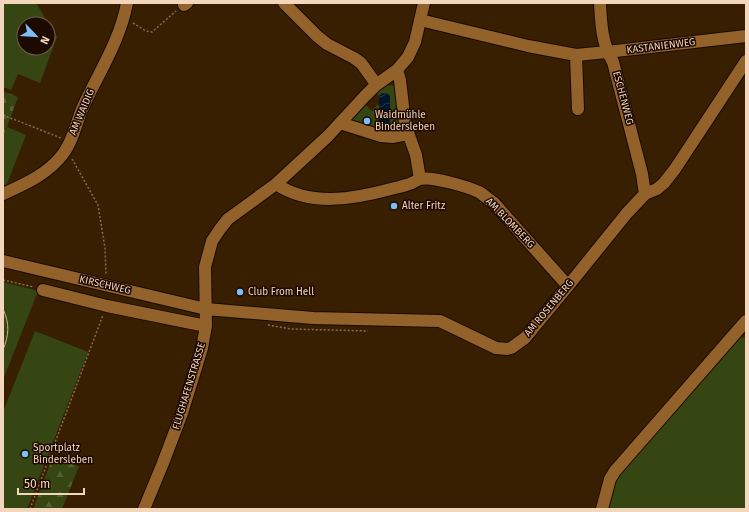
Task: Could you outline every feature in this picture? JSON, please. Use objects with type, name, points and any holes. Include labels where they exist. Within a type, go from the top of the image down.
[{"type":"street","name":"AM WAIDIG","points":[[3,194],[44,172],[60,157],[68,145],[82,110],[120,32],[128,3]]},
{"type":"street","points":[[284,3],[322,40],[361,63],[376,86]]},
{"type":"street","name":"FLUGHAFENSTRASSE","points":[[144,509],[164,463],[202,348],[206,326],[205,267],[212,241],[228,219],[276,184],[328,136],[376,86],[397,70],[408,57],[415,42],[424,3]]},
{"type":"street","name":"ESCHENWEG","points":[[600,3],[603,40],[607,52],[613,62],[642,174],[645,194]]},
{"type":"street","name":"KASTANIENWEG","points":[[420,20],[528,46],[576,55],[746,36]]},
{"type":"street","points":[[576,55],[578,110]]},
{"type":"street","name":"AM ROSENBERG","points":[[206,309],[425,326],[440,321],[496,348],[509,348],[525,338],[627,213],[645,194],[651,192],[664,183],[675,169],[746,61]]},
{"type":"street","points":[[397,70],[400,80],[403,111],[408,134],[416,155],[420,179]]},
{"type":"street","points":[[340,123],[381,136],[392,137],[408,134]]},
{"type":"street","name":"AM BLOMBERG","points":[[276,184],[285,190],[307,197],[338,199],[381,192],[412,183],[420,179],[439,180],[460,185],[480,192],[494,203],[568,286]]},
{"type":"street","name":"KIRSCHWEG","points":[[3,261],[206,309]]},
{"type":"street","name":"KIRSCHWEG","points":[[43,290],[107,306],[206,326]]},
{"type":"street","points":[[602,509],[610,479],[615,471],[746,321]]},
{"type":"path","points":[[124,20],[146,31],[152,32],[185,4]]},
{"type":"path","points":[[3,115],[68,145],[98,206],[105,248],[106,286]]},
{"type":"path","points":[[3,280],[43,290]]},
{"type":"path","points":[[30,509],[107,306]]},
{"type":"green space","points":[[3,3],[36,3],[44,16],[16,16],[16,56],[50,56],[40,83],[18,74],[11,90],[3,87]]},
{"type":"green space","points":[[391,85],[394,86],[395,90],[400,131],[392,134],[352,122],[352,120],[366,105],[372,111],[377,105],[379,105],[379,123],[382,93],[379,96],[377,93]]},
{"type":"green space","points":[[3,91],[18,97],[3,137]]},
{"type":"green space","points":[[7,127],[26,135],[7,184],[3,186],[3,137]]},
{"type":"green space","points":[[3,282],[38,291],[3,380]]},
{"type":"green space","points":[[35,331],[88,352],[27,509],[3,509],[3,412]]},
{"type":"green space","points":[[746,337],[746,509],[605,509],[615,479],[737,338]]},
{"type":"green space","points":[[52,459],[79,466],[62,509],[33,509]]},
{"type":"water","points":[[382,93],[387,93],[390,96],[390,123],[386,129],[381,129],[379,123],[379,96]]},
{"type":"tram line","points":[[3,309],[8,325],[7,339],[3,350]]},
{"type":"place","name":"Waidmühle Bindersleben","points":[[367,121]]},
{"type":"place","name":"Alter Fritz","points":[[394,206]]},
{"type":"place","name":"Club From Hell","points":[[240,292]]},
{"type":"place","name":"Sportplatz Bindersleben","points":[[25,454]]}]
